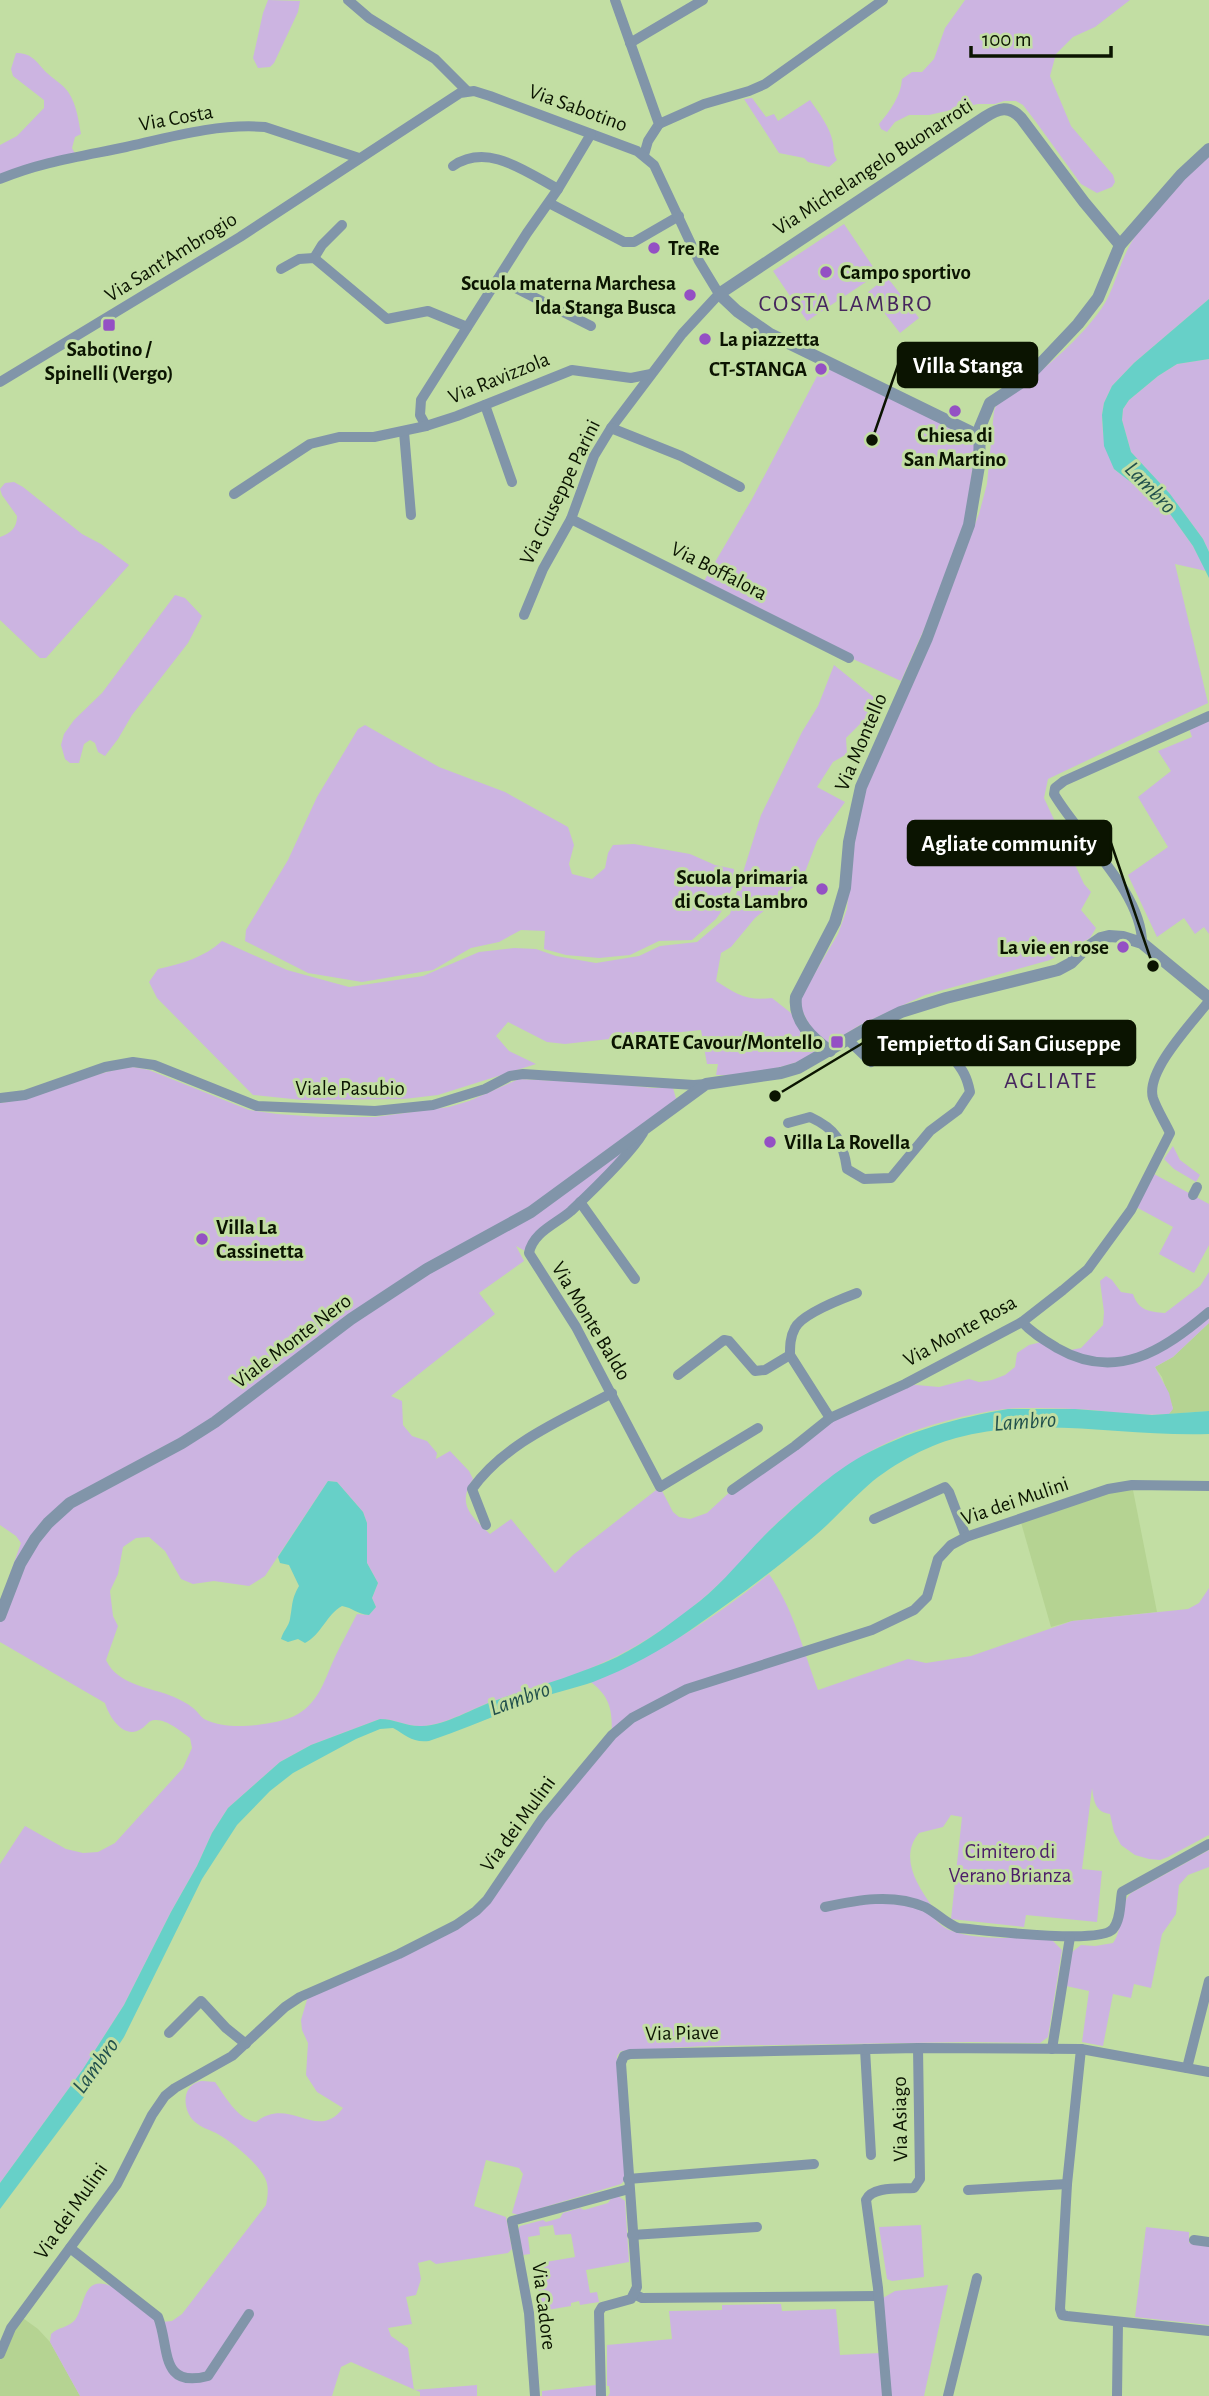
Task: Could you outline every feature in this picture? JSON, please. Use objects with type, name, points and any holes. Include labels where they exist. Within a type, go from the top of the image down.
[{"type":"street","points":[[348,0],[369,18],[435,58],[467,91],[452,97],[359,158]]},
{"type":"street","points":[[615,0],[659,124]]},
{"type":"street","points":[[630,43],[703,0]]},
{"type":"street","points":[[644,155],[648,141],[659,124],[704,104],[765,84],[883,0]]},
{"type":"street","name":"Via Sabotino","points":[[467,91],[490,96],[644,155],[654,165],[699,261],[719,294]]},
{"type":"street","name":"Via Michelangelo Buonarroti","points":[[719,294],[985,117],[996,110],[1006,108],[1021,118],[1084,202],[1121,245]]},
{"type":"street","name":"Via Costa","points":[[0,179],[25,169],[80,155],[250,126],[265,127],[359,158]]},
{"type":"street","points":[[426,426],[419,415],[421,400],[591,134]]},
{"type":"street","name":"Via Montello","points":[[830,1051],[801,1023],[795,1006],[796,997],[835,922],[845,888],[855,808],[865,776],[930,631],[969,526],[975,498],[980,426],[990,403],[1025,380],[1083,318],[1102,290],[1121,245],[1181,175],[1209,149]]},
{"type":"street","points":[[453,166],[462,160],[482,155],[508,162],[558,189]]},
{"type":"street","name":"Via Sant'Ambrogio","points":[[0,382],[240,237],[359,158]]},
{"type":"street","points":[[549,203],[624,242],[634,242],[679,216]]},
{"type":"street","points":[[314,258],[322,245],[342,225]]},
{"type":"street","points":[[281,269],[299,259],[314,258],[387,319],[428,311],[467,327]]},
{"type":"street","points":[[498,279],[591,326]]},
{"type":"street","points":[[719,294],[737,311],[770,334],[979,436]]},
{"type":"street","name":"Via Giuseppe Parini","points":[[524,615],[543,569],[571,519],[594,456],[611,428],[700,312],[719,294]]},
{"type":"street","name":"Via Ravizzola","points":[[234,494],[310,444],[339,437],[374,437],[426,426],[572,370],[631,377],[651,374]]},
{"type":"street","points":[[485,405],[512,482]]},
{"type":"street","points":[[611,428],[681,456],[740,487]]},
{"type":"street","points":[[404,432],[411,515]]},
{"type":"street","name":"Via Boffalora","points":[[571,519],[849,658]]},
{"type":"street","points":[[1142,943],[1142,929],[1133,907],[1097,851],[1060,804],[1054,794],[1055,788],[1064,781],[1209,716]]},
{"type":"street","points":[[706,1084],[798,1068],[901,1012],[1058,970],[1071,963],[1101,938],[1116,936],[1142,943],[1209,999]]},
{"type":"street","name":"Via Monte Rosa","points":[[732,1490],[830,1418],[905,1384],[1022,1322],[1088,1269],[1131,1210],[1170,1133],[1153,1098],[1152,1087],[1156,1073],[1209,999]]},
{"type":"street","points":[[789,1123],[810,1117],[828,1125],[844,1146],[847,1168],[864,1180],[891,1178],[930,1131],[958,1110],[970,1092],[966,1073],[940,1043],[921,1038],[894,1046],[872,1062],[847,1039]]},
{"type":"street","name":"Viale Pasubio","points":[[0,1098],[24,1095],[104,1067],[133,1062],[154,1065],[257,1106],[341,1111],[375,1111],[433,1105],[485,1089],[510,1076],[523,1074],[706,1084]]},
{"type":"street","name":"Viale Monte Nero","points":[[0,1615],[20,1564],[35,1539],[70,1503],[182,1443],[215,1422],[351,1319],[427,1269],[531,1212],[706,1084]]},
{"type":"street","name":"Via Monte Baldo","points":[[645,1130],[639,1140],[580,1202],[536,1237],[530,1245],[529,1253],[558,1297],[612,1393],[660,1487],[758,1428]]},
{"type":"street","points":[[580,1202],[635,1279]]},
{"type":"street","points":[[830,1418],[790,1355],[790,1344],[795,1326],[811,1314],[857,1293]]},
{"type":"street","points":[[1022,1322],[1038,1336],[1070,1356],[1109,1363],[1139,1358],[1160,1348],[1187,1331],[1209,1312]]},
{"type":"street","points":[[678,1375],[724,1340],[729,1341],[755,1371],[765,1370],[790,1355]]},
{"type":"street","points":[[486,1525],[472,1489],[484,1471],[520,1443],[612,1393]]},
{"type":"street","name":"Via dei Mulini","points":[[0,2354],[20,2316],[117,2184],[152,2115],[165,2096],[232,2056],[285,2007],[300,1997],[399,1954],[456,1925],[477,1911],[542,1819],[612,1735],[632,1718],[687,1689],[872,1629],[914,1610],[928,1597],[938,1559],[951,1545],[966,1537],[1108,1489],[1132,1485],[1209,1486]]},
{"type":"street","points":[[874,1519],[945,1487],[966,1537]]},
{"type":"street","points":[[825,1907],[880,1899],[926,1908],[945,1923],[958,1928],[1070,1937],[1103,1935],[1113,1929],[1118,1918],[1122,1892],[1209,1844]]},
{"type":"street","points":[[1052,2049],[1070,1937]]},
{"type":"street","points":[[1187,2068],[1209,1981]]},
{"type":"street","points":[[169,2034],[201,2001],[226,2028],[246,2044]]},
{"type":"street","name":"Via Piave","points":[[634,2294],[637,2287],[621,2063],[624,2056],[918,2048],[1081,2049],[1209,2072]]},
{"type":"street","name":"Via Asiago","points":[[877,2296],[866,2200],[873,2192],[914,2188],[920,2179],[918,2048]]},
{"type":"street","points":[[865,2049],[871,2155]]},
{"type":"street","points":[[1081,2049],[1060,2275],[1062,2315],[1209,2331]]},
{"type":"street","points":[[629,2184],[814,2164]]},
{"type":"street","name":"Via Cadore","points":[[535,2396],[529,2313],[512,2221],[629,2184]]},
{"type":"street","points":[[968,2190],[1067,2184]]},
{"type":"street","points":[[632,2235],[757,2227]]},
{"type":"street","points":[[1194,2240],[1209,2242]]},
{"type":"street","points":[[70,2248],[158,2318],[163,2330],[166,2357],[171,2369],[181,2376],[194,2379],[208,2376],[249,2314]]},
{"type":"street","points":[[948,2396],[977,2278]]},
{"type":"street","points":[[601,2396],[599,2312],[602,2307],[631,2299],[634,2294],[642,2298],[877,2296],[887,2396]]},
{"type":"street","points":[[1117,2396],[1118,2322]]},
{"type":"shaded area","points":[[1209,1323],[1209,1411],[1169,1414],[1173,1408],[1162,1377],[1155,1367],[1173,1357]]},
{"type":"shaded area","points":[[1132,1485],[1157,1612],[1072,1621],[1051,1627],[1020,1519]]},
{"type":"shaded area","points":[[20,2316],[50,2342],[80,2396],[0,2396],[0,2354]]},
{"type":"green space","points":[[268,0],[300,1],[298,12],[274,63],[270,67],[258,68],[253,58]]},
{"type":"green space","points":[[965,0],[1130,0],[1095,27],[1073,37],[1056,54],[1050,76],[1071,126],[1113,175],[1115,182],[1112,187],[1097,193],[1081,184],[1023,105],[1016,101],[978,104],[929,115],[909,115],[895,122],[887,132],[881,129],[879,124],[891,109],[902,79],[912,72],[922,72],[934,59],[945,28]]},
{"type":"green space","points":[[16,53],[34,59],[68,92],[76,109],[81,134],[75,137],[72,148],[80,155],[0,179],[0,145],[17,136],[44,108],[44,100],[13,76],[11,69]]},
{"type":"green space","points":[[752,98],[766,117],[774,114],[778,121],[810,100],[829,131],[837,160],[829,167],[779,153],[744,99]]},
{"type":"green space","points":[[1209,155],[1209,299],[1134,363],[1112,386],[1102,415],[1103,433],[1114,469],[1168,511],[1193,546],[1206,571],[1175,564],[1208,703],[1048,779],[1044,798],[1084,884],[1091,892],[1081,910],[1096,928],[1090,938],[1050,960],[925,995],[860,1025],[829,1044],[810,1025],[799,1000],[838,934],[847,909],[859,796],[928,643],[979,514],[987,484],[996,406],[1049,364],[1085,329],[1107,299],[1126,252],[1139,231],[1167,197]]},
{"type":"green space","name":"Campo sportivo","points":[[844,224],[878,274],[807,321],[773,271]]},
{"type":"green space","points":[[887,277],[919,318],[900,333],[868,292]]},
{"type":"green space","points":[[1209,359],[1209,552],[1203,539],[1170,494],[1131,452],[1122,420],[1123,409],[1129,400],[1158,376],[1177,364]]},
{"type":"green space","points":[[823,365],[975,440],[963,529],[933,609],[901,681],[853,659],[704,581],[752,499]]},
{"type":"green space","points":[[14,482],[82,534],[101,544],[129,565],[46,658],[40,658],[0,620],[0,537],[13,529],[17,516],[0,489],[5,483]]},
{"type":"green space","points":[[175,595],[185,598],[202,616],[188,643],[132,715],[105,756],[98,752],[95,743],[90,740],[84,744],[79,763],[70,763],[65,759],[61,745],[64,734],[74,720],[102,693]]},
{"type":"green space","points":[[834,665],[881,703],[846,738],[847,754],[833,762],[817,787],[845,802],[817,841],[802,880],[755,918],[731,947],[721,953],[716,981],[742,996],[772,998],[791,1013],[802,1033],[822,1052],[770,1070],[716,1075],[718,1064],[707,1064],[701,1030],[673,1033],[647,1031],[618,1038],[565,1044],[547,1042],[508,1022],[496,1036],[509,1051],[536,1064],[438,1095],[404,1099],[302,1100],[253,1095],[157,998],[149,982],[158,969],[192,959],[222,941],[287,970],[349,987],[423,976],[479,952],[514,948],[536,949],[556,956],[596,963],[639,956],[660,946],[697,942],[730,914],[761,815],[802,732],[818,706]]},
{"type":"green space","points":[[1209,721],[1209,934],[1204,927],[1195,934],[1184,918],[1157,937],[1128,875],[1168,847],[1138,797],[1171,771],[1158,751],[1192,737],[1189,728]]},
{"type":"green space","points":[[365,725],[439,767],[505,792],[568,827],[574,845],[569,864],[572,874],[592,879],[605,868],[613,845],[634,844],[690,854],[715,865],[734,869],[733,886],[721,912],[692,940],[659,941],[630,955],[599,958],[566,955],[544,949],[545,931],[521,930],[499,942],[471,948],[433,970],[362,982],[308,973],[245,941],[246,930],[288,860],[317,797],[358,729]]},
{"type":"green space","points":[[133,1067],[149,1070],[249,1110],[320,1117],[375,1117],[449,1107],[519,1079],[673,1088],[677,1102],[531,1208],[428,1265],[336,1324],[269,1379],[196,1430],[153,1452],[156,1456],[215,1422],[351,1319],[427,1269],[531,1212],[645,1130],[639,1140],[570,1211],[536,1237],[530,1245],[529,1253],[516,1246],[524,1261],[479,1293],[495,1314],[391,1396],[402,1401],[403,1425],[412,1436],[427,1441],[437,1453],[436,1459],[450,1451],[469,1471],[473,1479],[468,1488],[466,1503],[477,1522],[490,1534],[511,1519],[555,1573],[573,1555],[660,1487],[673,1512],[679,1517],[690,1519],[707,1513],[732,1490],[830,1418],[905,1384],[939,1387],[969,1379],[979,1382],[992,1380],[1015,1367],[1017,1353],[1029,1345],[1046,1341],[1065,1351],[1081,1348],[1103,1325],[1100,1281],[1106,1276],[1121,1292],[1133,1294],[1141,1307],[1165,1313],[1200,1286],[1209,1272],[1209,1323],[1173,1357],[1155,1367],[1169,1393],[1173,1409],[1169,1414],[1145,1415],[1074,1409],[1005,1409],[948,1420],[906,1434],[859,1458],[828,1480],[770,1530],[705,1597],[675,1621],[626,1652],[579,1673],[496,1700],[440,1723],[417,1726],[380,1719],[311,1745],[280,1762],[228,1808],[212,1833],[124,2005],[83,2069],[0,2183],[0,1864],[25,1826],[66,1849],[83,1853],[98,1852],[115,1843],[183,1768],[192,1748],[190,1738],[164,1721],[153,1720],[135,1732],[123,1729],[110,1715],[105,1703],[0,1642],[0,1602],[21,1543],[0,1525],[0,1103],[34,1096]],"holes":[[[328,1481],[337,1482],[363,1512],[367,1523],[367,1563],[378,1583],[372,1598],[376,1607],[369,1615],[357,1614],[321,1688],[305,1709],[288,1718],[251,1726],[216,1724],[204,1719],[194,1709],[174,1697],[136,1684],[111,1669],[106,1660],[118,1626],[113,1616],[110,1591],[118,1574],[123,1547],[136,1538],[149,1537],[165,1551],[181,1579],[193,1584],[214,1581],[249,1586],[265,1576]]]},
{"type":"green space","points":[[1173,1146],[1180,1160],[1200,1175],[1196,1182],[1174,1169],[1164,1159]]},
{"type":"green space","points":[[1154,1174],[1209,1204],[1209,1245],[1194,1273],[1159,1254],[1173,1227],[1136,1207]]},
{"type":"green space","name":"Cimitero di Verano Brianza","points":[[769,1574],[792,1616],[818,1690],[908,1659],[926,1663],[971,1656],[1072,1621],[1188,1609],[1199,1603],[1209,1588],[1209,1835],[1160,1860],[1135,1855],[1121,1845],[1114,1832],[1110,1814],[1098,1808],[1092,1788],[1082,1869],[1102,1871],[1097,1922],[1026,1915],[1024,1927],[951,1919],[962,1817],[951,1815],[943,1827],[919,1833],[910,1852],[912,1871],[932,1906],[902,1899],[861,1904],[915,1908],[930,1915],[945,1928],[963,1934],[1050,1938],[1062,1950],[1048,2037],[1040,2043],[704,2046],[621,2051],[617,2056],[626,2179],[621,2184],[518,2215],[512,2213],[523,2174],[519,2168],[486,2160],[474,2206],[506,2217],[512,2249],[508,2253],[436,2264],[430,2260],[418,2263],[421,2279],[416,2295],[406,2297],[412,2324],[388,2328],[391,2336],[408,2348],[414,2389],[351,2362],[341,2367],[332,2396],[80,2396],[50,2342],[51,2334],[75,2320],[86,2293],[96,2284],[113,2287],[162,2322],[172,2321],[182,2314],[266,2205],[268,2191],[265,2178],[250,2159],[229,2141],[192,2119],[186,2104],[189,2088],[200,2081],[215,2082],[237,2112],[256,2122],[268,2115],[280,2113],[323,2121],[333,2118],[343,2108],[317,2092],[306,2075],[308,2043],[301,2020],[309,1993],[476,1911],[612,1735],[609,1705],[591,1682],[684,1635]]},
{"type":"green space","points":[[1209,1850],[1209,1867],[1188,1875],[1179,1885],[1176,1914],[1162,1934],[1151,1988],[1134,1984],[1131,1998],[1113,1994],[1103,2046],[1082,2042],[1089,1991],[1066,1986],[1072,1952],[1081,1945],[1113,1943],[1124,1905],[1131,1893]]},
{"type":"green space","points":[[618,2196],[625,2201],[629,2262],[586,2270],[590,2293],[597,2292],[599,2302],[580,2305],[579,2301],[571,2303],[571,2306],[535,2312],[535,2307],[541,2305],[534,2264],[575,2257],[571,2234],[555,2235],[553,2225],[539,2227],[540,2235],[528,2237],[530,2254],[523,2255],[518,2230],[520,2226],[560,2218],[563,2213],[608,2203]]},
{"type":"green space","points":[[921,2225],[924,2277],[892,2281],[887,2279],[879,2227]]},
{"type":"green space","points":[[1146,2227],[1189,2232],[1189,2243],[1209,2246],[1209,2325],[1135,2317]]},
{"type":"green space","points":[[948,2285],[924,2396],[890,2396],[883,2298],[895,2291]]},
{"type":"green space","points":[[781,2304],[782,2311],[836,2309],[840,2355],[880,2353],[883,2396],[608,2396],[607,2345],[672,2339],[669,2311],[722,2310],[722,2305]]},
{"type":"green space","points":[[477,2385],[477,2396],[420,2396],[420,2392],[415,2390]]},
{"type":"green space","points":[[596,2385],[597,2396],[542,2396],[542,2391]]},
{"type":"water","name":"Lambro","points":[[1209,299],[1209,359],[1177,364],[1158,376],[1129,400],[1123,409],[1122,420],[1131,452],[1170,494],[1203,539],[1209,552],[1209,578],[1193,546],[1168,511],[1114,469],[1104,446],[1102,415],[1112,386],[1134,363]]},
{"type":"water","name":"Lambro","points":[[1008,1409],[1075,1409],[1152,1415],[1209,1411],[1209,1434],[1019,1428],[987,1431],[932,1446],[884,1473],[817,1534],[722,1608],[681,1637],[631,1665],[593,1682],[537,1699],[429,1741],[414,1740],[393,1728],[380,1729],[293,1773],[270,1791],[237,1825],[202,1879],[124,2037],[87,2093],[0,2209],[0,2183],[83,2069],[124,2005],[212,1833],[228,1808],[280,1762],[311,1745],[380,1719],[417,1726],[441,1723],[488,1703],[617,1657],[650,1638],[700,1601],[781,1519],[850,1463],[879,1447],[915,1433],[952,1421]]},
{"type":"water","points":[[328,1481],[337,1482],[363,1512],[367,1523],[367,1563],[378,1583],[372,1598],[376,1607],[369,1615],[342,1606],[305,1643],[298,1639],[288,1642],[281,1639],[289,1622],[293,1599],[299,1586],[289,1565],[280,1563],[278,1557]]},
{"type":"place","name":"Tre Re","points":[[654,248]]},
{"type":"place","name":"Campo sportivo","points":[[826,272]]},
{"type":"place","name":"Scuola materna Marchesa Ida Stanga Busca","points":[[690,295]]},
{"type":"place","name":"Sabotino / Spinelli (Vergo)","points":[[109,325]]},
{"type":"place","name":"La piazzetta","points":[[705,339]]},
{"type":"place","name":"CT-STANGA","points":[[821,369]]},
{"type":"place","name":"Chiesa di San Martino","points":[[955,411]]},
{"type":"place","name":"Villa Stanga","points":[[872,440]]},
{"type":"place","name":"Scuola primaria di Costa Lambro","points":[[822,889]]},
{"type":"place","name":"La vie en rose","points":[[1123,947]]},
{"type":"place","name":"Agliate community","points":[[1153,966]]},
{"type":"place","name":"CARATE Cavour/Montello","points":[[837,1042]]},
{"type":"place","name":"Tempietto di San Giuseppe","points":[[775,1096]]},
{"type":"place","name":"Villa La Rovella","points":[[770,1142]]},
{"type":"place","name":"Villa La Cassinetta","points":[[202,1239]]},
{"type":"district","name":"COSTA LAMBRO","points":[[846,304]]},
{"type":"district","name":"AGLIATE","points":[[1051,1081]]}]
